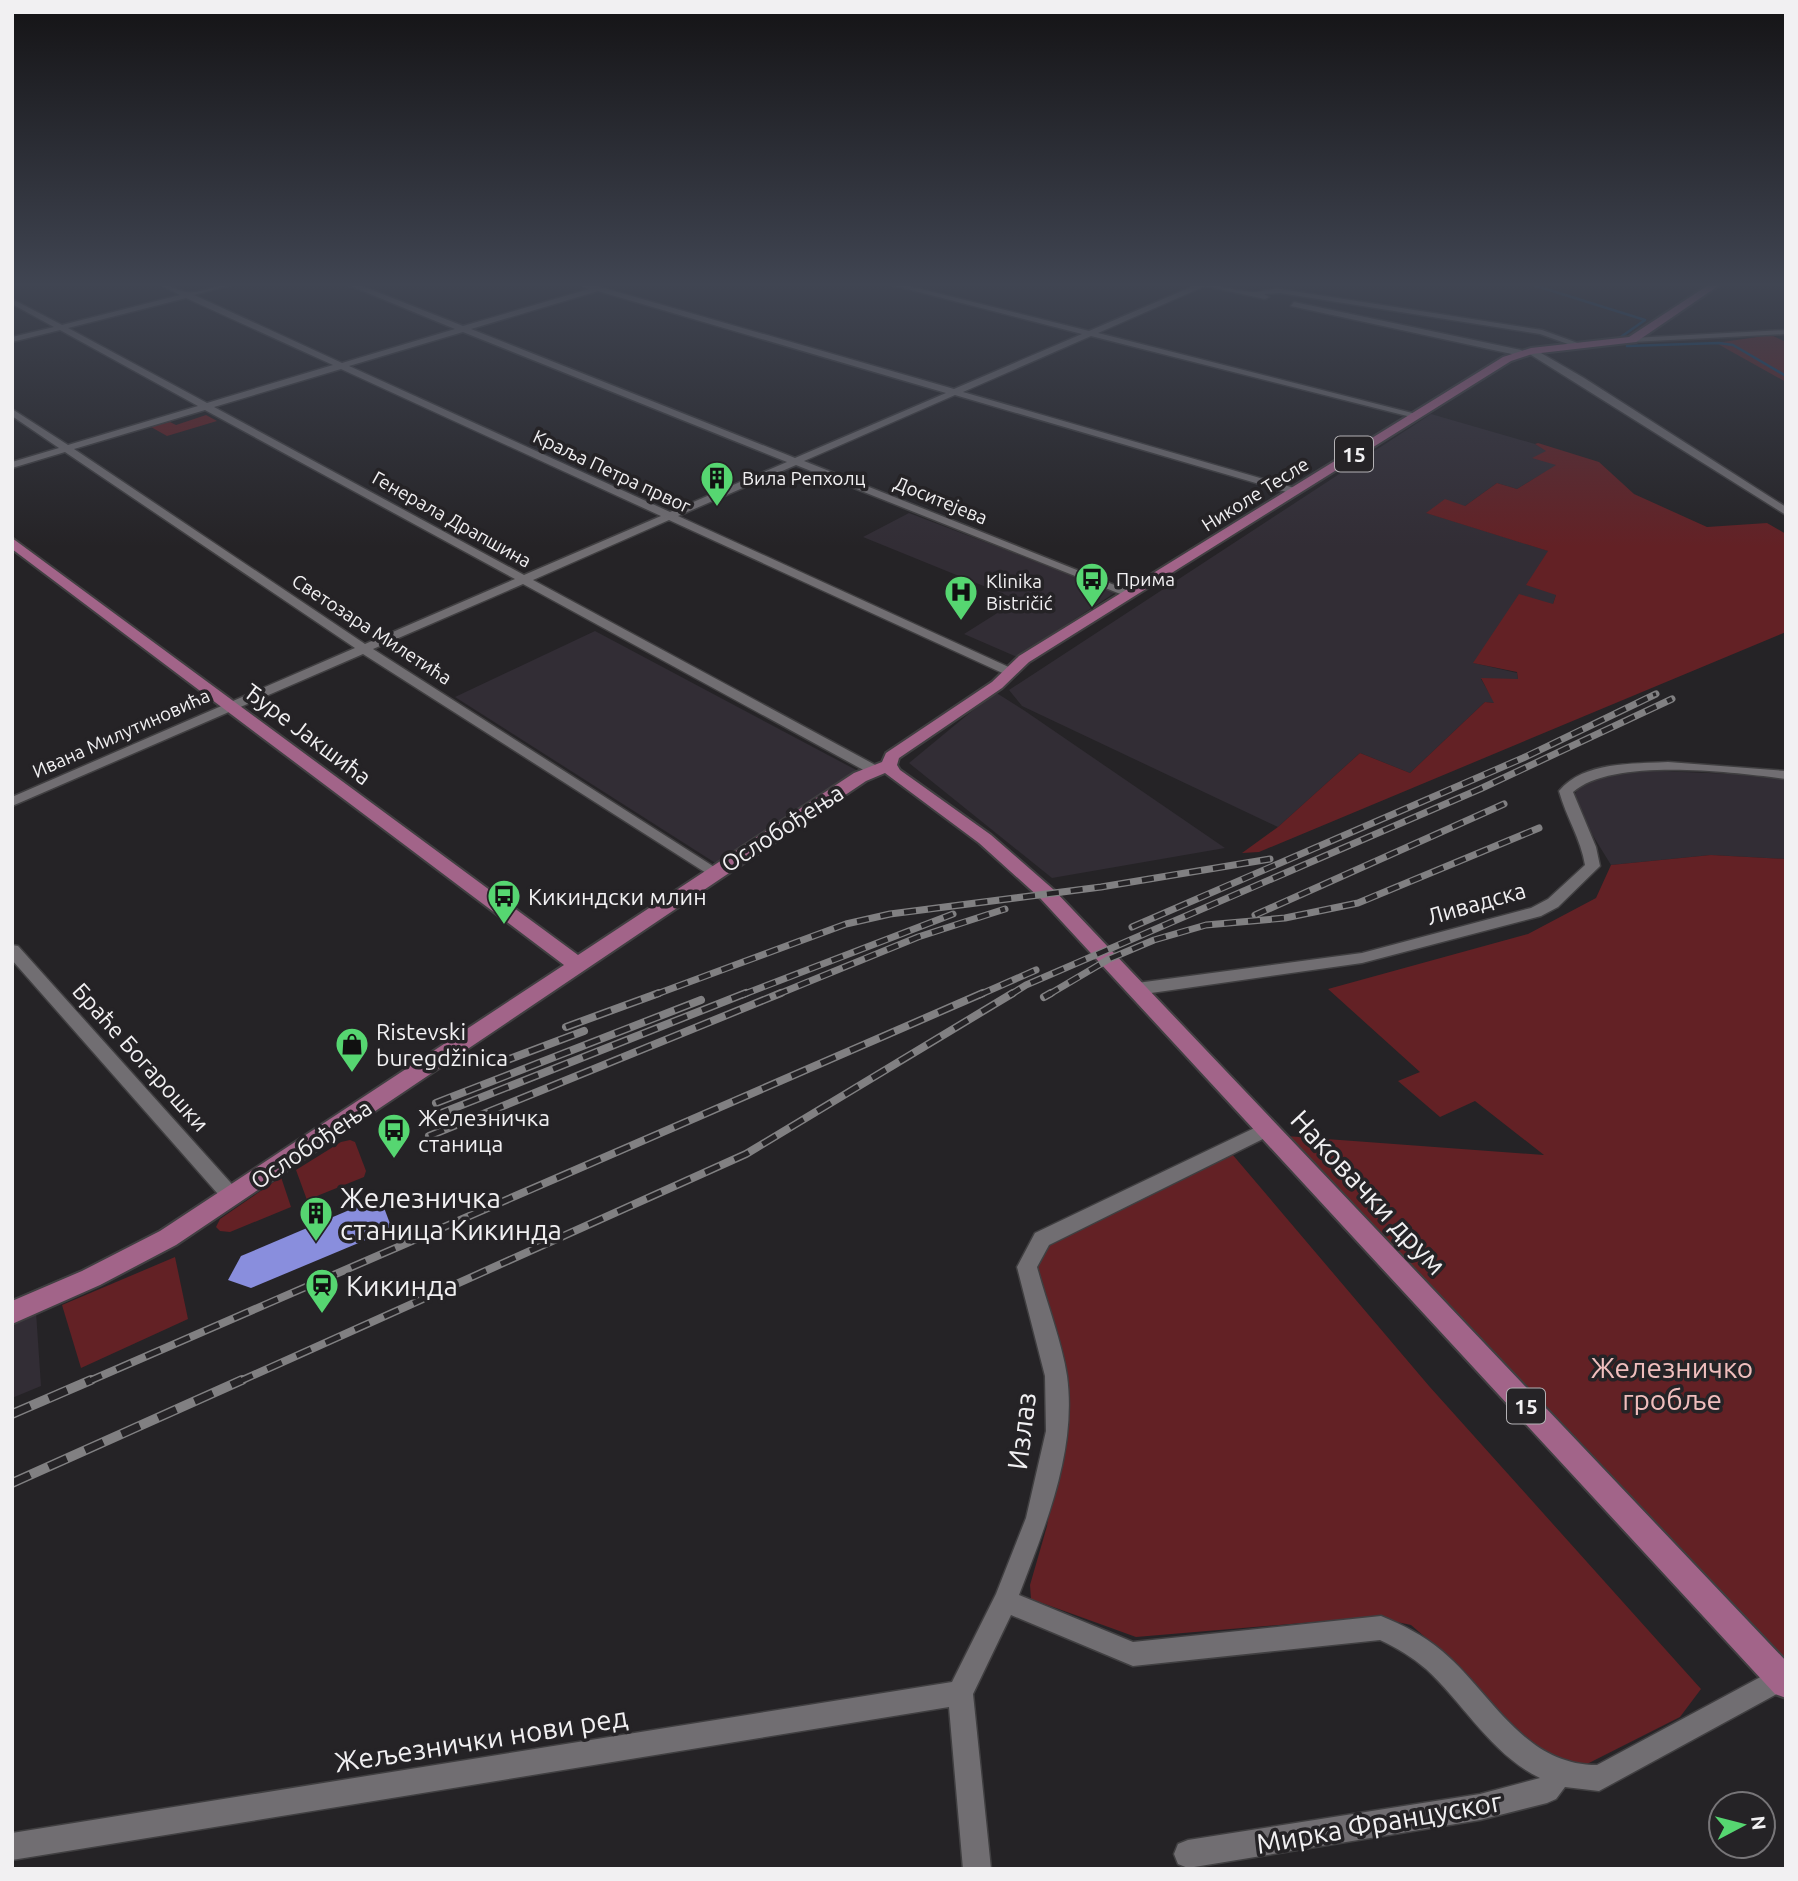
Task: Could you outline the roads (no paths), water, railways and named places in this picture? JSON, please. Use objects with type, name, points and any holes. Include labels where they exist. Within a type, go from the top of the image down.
[{"type":"main road","name":"Николе Тесле","points":[[1009,672],[1024,659],[1486,372]]},
{"type":"main road","name":"Ђуре Јакшића","points":[[12,542],[576,964]]},
{"type":"main road","name":"Ослобођења","points":[[12,1312],[91,1278],[168,1238],[232,1197],[576,964],[881,768],[892,756],[997,685],[1009,672]]},
{"type":"main road","name":"Наковачки друм","points":[[881,768],[893,773],[985,839],[1021,869],[1137,989],[1783,1681]]},
{"type":"street","name":"Генерала Драпшина","points":[[145,372],[881,768]]},
{"type":"street","points":[[12,465],[317,372]]},
{"type":"street","name":"Краља Петра првог","points":[[355,372],[1009,672]]},
{"type":"street","name":"Доситејева","points":[[573,372],[1128,594]]},
{"type":"street","points":[[888,372],[1294,491]]},
{"type":"street","name":"Ивана Милутиновића","points":[[12,802],[1003,372]]},
{"type":"street","points":[[1241,372],[1415,415]]},
{"type":"street","points":[[1565,372],[1786,512]]},
{"type":"street","name":"Светозара Милетића","points":[[12,412],[364,649],[714,873]]},
{"type":"street","name":"Ливадска","points":[[1137,989],[1362,958],[1536,912],[1553,904],[1592,866],[1591,856],[1566,791],[1577,779],[1589,773],[1628,768],[1695,767],[1786,775]]},
{"type":"street","name":"Браће Богарошки","points":[[12,950],[232,1197]]},
{"type":"street","name":"Излаз","points":[[960,1693],[1005,1601],[1037,1518],[1057,1431],[1056,1376],[1027,1267],[1034,1253],[1042,1239],[1266,1129]]},
{"type":"street","points":[[1005,1601],[1133,1654],[1381,1628],[1404,1635],[1426,1650],[1445,1668],[1518,1748],[1572,1777],[1599,1778],[1783,1681]]},
{"type":"street","points":[[960,1693],[977,1869]]},
{"type":"street","name":"Жељезнички нови ред","points":[[12,1847],[960,1693]]},
{"type":"street","name":"Мирка Француског","points":[[1188,1854],[1480,1807],[1547,1790],[1560,1772]]},
{"type":"waterway","points":[[1779,372],[1786,376]]},
{"type":"railway","points":[[1132,927],[1523,758],[1656,694],[1653,695]]},
{"type":"railway","points":[[1010,995],[1026,985],[1480,789],[1672,699]]},
{"type":"railway","points":[[1255,915],[1504,804]]},
{"type":"railway","points":[[1048,995],[1109,959],[1154,940],[1206,925],[1285,918],[1358,903],[1539,828]]},
{"type":"railway","points":[[654,995],[846,924],[890,914],[1101,887],[1270,859]]},
{"type":"railway","points":[[776,995],[918,937],[1005,909]]},
{"type":"railway","points":[[742,995],[953,914]]},
{"type":"railway","points":[[979,995],[1036,970]]},
{"type":"railway","points":[[566,1027],[659,993]]},
{"type":"railway","points":[[434,1116],[746,993]]},
{"type":"railway","points":[[429,1136],[781,993]]},
{"type":"railway","points":[[87,1382],[983,993]]},
{"type":"railway","points":[[238,1382],[746,1154],[1013,993]]},
{"type":"railway","points":[[1044,997],[1051,993]]},
{"type":"railway","points":[[436,1103],[701,1000]]},
{"type":"railway","points":[[499,1063],[584,1031]]},
{"type":"railway","points":[[12,1414],[91,1380]]},
{"type":"railway","points":[[12,1483],[242,1380]]},
{"type":"place","name":"Вила Репхолц","points":[[717,508]]},
{"type":"place","name":"Прима","points":[[1092,609]]},
{"type":"place","name":"Klinika Bistričić","points":[[961,622]]},
{"type":"place","name":"Кикиндски млин","points":[[504,926]]},
{"type":"place","name":"Ristevski buregdžinica","points":[[352,1074]]},
{"type":"place","name":"Железничка станица","points":[[394,1160]]},
{"type":"place","name":"Железничка станица Кикинда","points":[[316,1243]]},
{"type":"place","name":"Кикинда","points":[[322,1315]]},
{"type":"park label","name":"Железничко гробље","points":[[1672,1383]]}]
